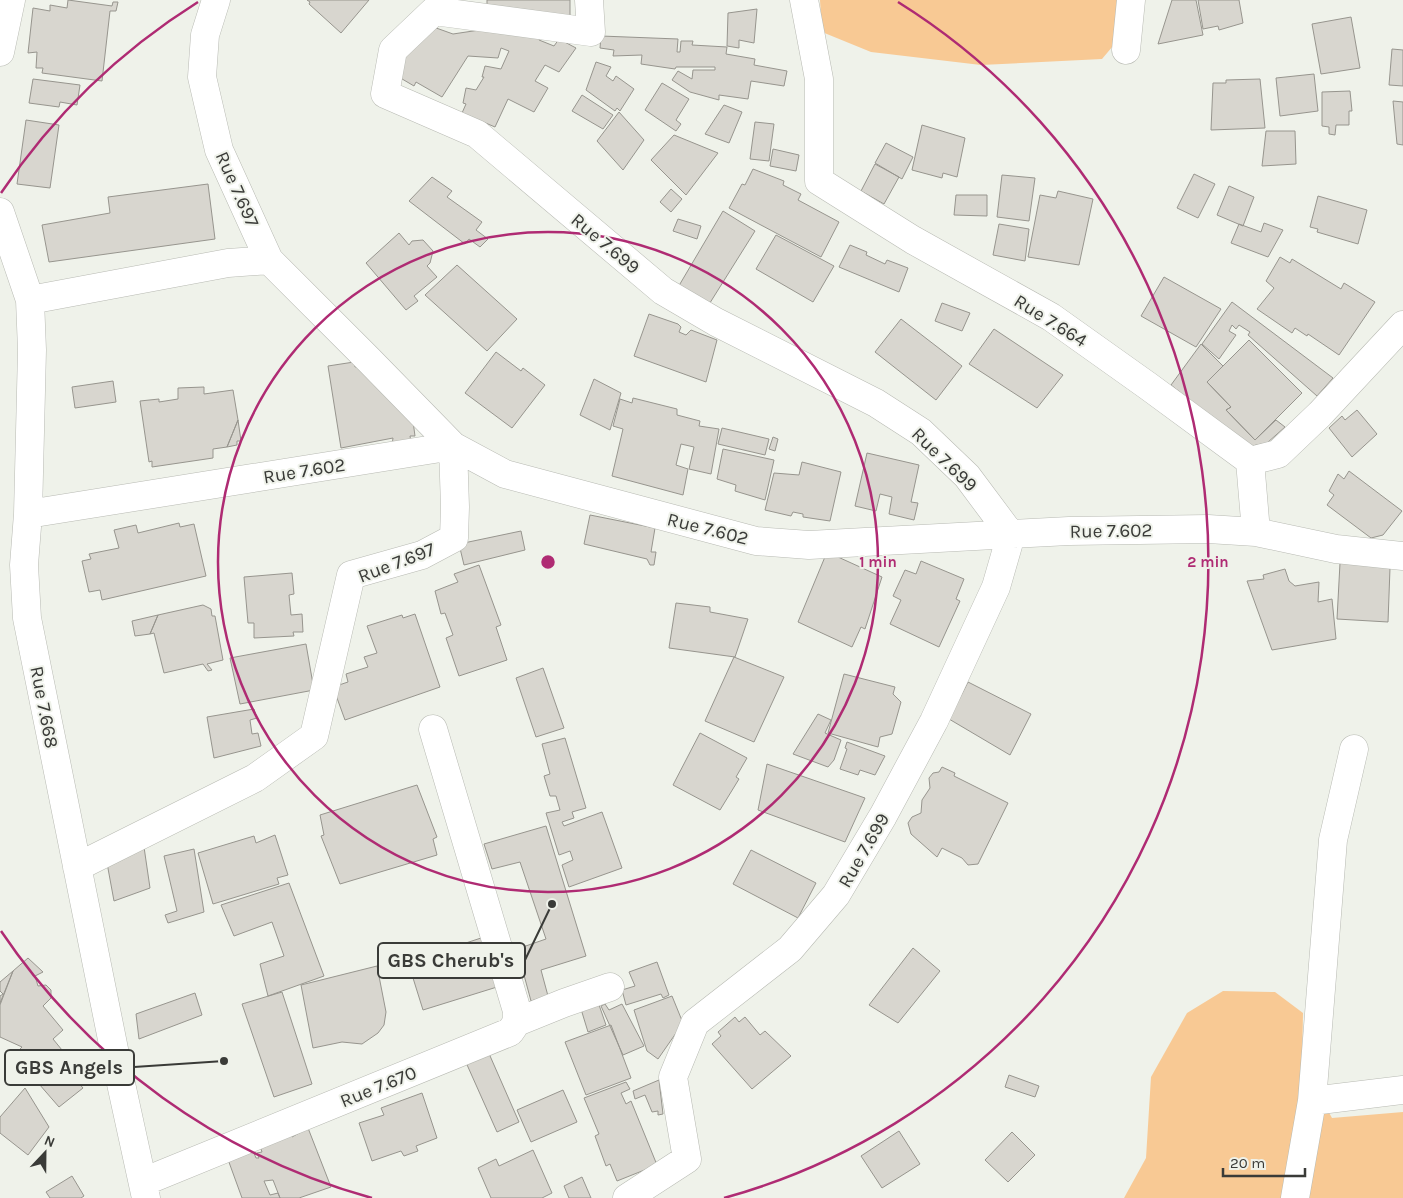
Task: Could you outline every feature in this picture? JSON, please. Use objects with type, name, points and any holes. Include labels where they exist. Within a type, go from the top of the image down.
[{"type":"street","points":[[0,52],[11,0]]},
{"type":"street","name":"Rue 7.697","points":[[77,867],[256,778],[314,736],[351,575],[422,555],[454,538],[453,446],[269,260],[219,150],[202,77],[205,35],[216,0]]},
{"type":"street","name":"Rue 7.699","points":[[589,0],[590,32],[434,11],[393,50],[385,94],[477,134],[663,291],[716,322],[876,403],[921,432],[967,476],[1010,535],[996,587],[934,721],[883,816],[836,895],[790,949],[758,976],[695,1023],[673,1077],[687,1159],[627,1198]]},
{"type":"street","points":[[606,0],[606,28]]},
{"type":"street","name":"Rue 7.664","points":[[804,0],[819,79],[819,181],[913,240],[1052,318],[1250,462]]},
{"type":"street","points":[[1126,50],[1131,0]]},
{"type":"street","name":"Rue 7.668","points":[[0,212],[30,300],[32,350],[28,514],[24,564],[27,618],[144,1190]]},
{"type":"street","points":[[30,300],[228,263],[269,260]]},
{"type":"street","points":[[1256,532],[1250,462],[1278,454],[1320,414],[1403,325]]},
{"type":"street","name":"Rue 7.602","points":[[28,514],[453,446],[505,474],[756,541],[809,545],[1069,531],[1188,529],[1256,532],[1336,548],[1403,556]]},
{"type":"street","points":[[433,729],[517,1011],[517,1022]]},
{"type":"street","points":[[1295,1198],[1312,1101],[1333,840],[1354,749]]},
{"type":"street","name":"Rue 7.670","points":[[144,1190],[510,1032],[517,1022],[610,987]]},
{"type":"street","points":[[1312,1101],[1403,1090]]},
{"type":"shaded area","points":[[820,0],[1130,0],[1118,40],[1102,59],[981,65],[871,52],[822,32]]},
{"type":"shaded area","points":[[1223,991],[1275,992],[1303,1013],[1302,1064],[1332,1118],[1403,1112],[1403,1198],[1124,1198],[1146,1158],[1151,1077],[1187,1013]]},
{"type":"building","points":[[68,0],[112,6],[113,2],[118,2],[116,11],[110,11],[102,81],[42,73],[43,68],[36,68],[37,52],[28,53],[33,8],[50,11],[50,5],[67,8]]},
{"type":"building","points":[[307,0],[369,0],[341,33]]},
{"type":"building","points":[[487,0],[570,0],[570,21],[487,17]]},
{"type":"building","points":[[1172,0],[1196,0],[1203,35],[1158,44]]},
{"type":"building","points":[[1198,0],[1239,0],[1243,23],[1219,30],[1218,26],[1203,29]]},
{"type":"building","points":[[757,9],[754,43],[739,40],[739,48],[727,46],[728,13]]},
{"type":"building","points":[[1351,17],[1360,68],[1321,74],[1312,24]]},
{"type":"building","points":[[425,24],[453,34],[493,28],[543,32],[539,40],[554,46],[559,39],[576,48],[559,72],[545,65],[535,81],[548,88],[534,112],[508,99],[495,127],[462,113],[466,104],[463,103],[466,88],[476,90],[484,77],[482,77],[485,66],[501,69],[509,51],[501,48],[498,58],[468,56],[442,97],[416,82],[414,86],[392,73]]},
{"type":"building","points":[[601,36],[678,39],[677,52],[680,52],[681,41],[693,41],[692,45],[727,47],[726,54],[755,59],[754,65],[787,71],[784,86],[751,81],[748,99],[719,95],[719,100],[690,92],[672,80],[678,71],[692,79],[693,70],[715,70],[715,67],[676,67],[675,69],[641,64],[642,55],[613,56],[614,50],[600,48]]},
{"type":"building","points":[[1392,49],[1403,50],[1403,86],[1389,85]]},
{"type":"building","points":[[596,62],[611,67],[606,76],[613,81],[616,76],[634,89],[620,111],[617,108],[615,111],[586,90]]},
{"type":"building","points":[[1314,74],[1318,111],[1280,116],[1276,78]]},
{"type":"building","points":[[33,79],[80,85],[77,105],[60,102],[59,107],[29,103]]},
{"type":"building","points":[[1260,79],[1265,128],[1211,130],[1213,83],[1226,83],[1226,80]]},
{"type":"building","points":[[662,83],[689,99],[676,120],[681,124],[676,131],[645,110]]},
{"type":"building","points":[[1350,91],[1352,111],[1349,111],[1349,125],[1336,125],[1335,135],[1329,134],[1329,127],[1322,126],[1322,92]]},
{"type":"building","points":[[582,95],[613,115],[603,129],[572,111]]},
{"type":"building","points":[[1393,101],[1403,102],[1403,145],[1397,144]]},
{"type":"building","points":[[724,105],[742,112],[729,143],[705,134]]},
{"type":"building","points":[[619,112],[644,140],[623,170],[597,141]]},
{"type":"building","points":[[26,120],[59,125],[50,188],[17,184]]},
{"type":"building","points":[[755,122],[774,124],[769,161],[750,159]]},
{"type":"building","points":[[922,125],[965,138],[957,177],[943,173],[942,178],[912,170]]},
{"type":"building","points":[[1266,131],[1295,131],[1296,164],[1262,166]]},
{"type":"building","points":[[674,135],[718,153],[686,195],[651,160]]},
{"type":"building","points":[[886,143],[913,157],[902,179],[875,163]]},
{"type":"building","points":[[773,149],[799,155],[796,171],[770,166]]},
{"type":"building","points":[[875,164],[899,177],[884,204],[861,191]]},
{"type":"building","points":[[753,169],[784,181],[783,185],[801,194],[798,200],[839,222],[821,257],[729,208],[742,184],[745,185]]},
{"type":"building","points":[[1194,174],[1215,184],[1198,218],[1177,208]]},
{"type":"building","points":[[1002,175],[1035,178],[1029,221],[997,217]]},
{"type":"building","points":[[432,177],[452,191],[447,197],[482,222],[476,230],[488,239],[480,247],[469,239],[465,244],[409,201]]},
{"type":"building","points":[[208,184],[215,239],[49,262],[42,225],[110,213],[108,197]]},
{"type":"building","points":[[1229,186],[1254,197],[1243,226],[1217,215]]},
{"type":"building","points":[[671,189],[682,199],[671,212],[660,202]]},
{"type":"building","points":[[1058,191],[1093,199],[1079,265],[1028,257],[1040,195],[1056,198]]},
{"type":"building","points":[[956,195],[987,195],[987,216],[954,215]]},
{"type":"building","points":[[1318,196],[1367,210],[1358,244],[1317,232],[1318,229],[1310,227]]},
{"type":"building","points":[[723,211],[755,231],[708,306],[677,289]]},
{"type":"building","points":[[678,219],[701,226],[697,239],[673,231]]},
{"type":"building","points":[[1264,223],[1283,230],[1268,257],[1231,243],[1239,224],[1261,232]]},
{"type":"building","points":[[999,224],[1029,229],[1025,261],[993,255]]},
{"type":"building","points":[[399,233],[409,245],[412,241],[423,240],[433,251],[430,263],[427,266],[437,277],[414,296],[418,301],[406,310],[366,263]]},
{"type":"building","points":[[776,235],[834,266],[813,302],[756,269]]},
{"type":"building","points":[[850,245],[867,252],[866,255],[885,264],[887,260],[908,268],[899,292],[839,267]]},
{"type":"building","points":[[1280,257],[1290,263],[1292,259],[1341,289],[1344,283],[1375,302],[1339,355],[1308,334],[1307,336],[1295,328],[1292,333],[1257,309],[1274,288],[1266,281]]},
{"type":"building","points":[[457,265],[517,319],[487,351],[425,295]]},
{"type":"building","points":[[1164,277],[1221,309],[1196,347],[1141,316]]},
{"type":"building","points":[[1232,302],[1333,378],[1317,396],[1248,335],[1250,332],[1239,325],[1236,329],[1232,325],[1229,331],[1236,335],[1219,359],[1202,344]]},
{"type":"building","points":[[942,303],[970,313],[962,331],[935,321]]},
{"type":"building","points":[[649,314],[678,324],[681,327],[679,332],[686,335],[691,330],[717,340],[706,382],[634,356]]},
{"type":"building","points":[[901,319],[962,366],[936,400],[875,352]]},
{"type":"building","points":[[994,329],[1063,375],[1037,408],[969,364]]},
{"type":"building","points":[[1249,340],[1302,393],[1255,440],[1226,410],[1231,407],[1207,382]]},
{"type":"building","points":[[1201,344],[1223,366],[1207,382],[1231,407],[1226,410],[1255,440],[1276,420],[1285,427],[1267,443],[1247,447],[1171,385]]},
{"type":"building","points":[[496,352],[521,371],[523,368],[545,385],[512,428],[465,393]]},
{"type":"building","points":[[354,362],[355,367],[364,366],[412,414],[415,436],[410,436],[411,442],[392,445],[393,438],[341,448],[328,366]]},
{"type":"building","points":[[594,379],[621,393],[610,430],[580,415]]},
{"type":"building","points":[[113,381],[116,402],[75,408],[72,387]]},
{"type":"building","points":[[204,387],[204,394],[233,390],[238,420],[227,447],[213,449],[213,458],[152,467],[152,461],[149,462],[140,401],[159,399],[159,402],[178,399],[178,388]]},
{"type":"building","points":[[633,398],[677,409],[677,415],[700,421],[699,426],[719,429],[711,474],[689,469],[694,447],[681,444],[676,465],[688,469],[683,495],[612,476],[623,429],[613,426],[620,399],[632,403]]},
{"type":"building","points":[[1357,410],[1377,434],[1352,457],[1329,428],[1342,416],[1345,420]]},
{"type":"building","points":[[238,420],[241,441],[237,441],[237,445],[227,447]]},
{"type":"building","points":[[722,428],[769,439],[765,455],[718,444]]},
{"type":"building","points":[[773,437],[778,439],[775,451],[769,449]]},
{"type":"building","points":[[723,449],[774,460],[765,500],[735,491],[736,485],[717,479]]},
{"type":"building","points":[[867,453],[919,465],[911,502],[918,503],[914,520],[889,514],[892,497],[880,494],[876,511],[855,506]]},
{"type":"building","points":[[802,462],[841,472],[830,521],[803,517],[803,514],[793,512],[791,516],[765,510],[774,473],[799,475]]},
{"type":"building","points":[[1349,471],[1402,511],[1383,535],[1371,538],[1327,505],[1334,495],[1329,491],[1338,474],[1344,479]]},
{"type":"building","points":[[590,515],[655,528],[651,552],[656,552],[654,565],[650,565],[647,559],[584,544]]},
{"type":"building","points":[[179,523],[180,527],[194,524],[206,576],[102,600],[100,590],[89,592],[82,561],[91,559],[89,554],[119,548],[114,530],[136,525],[138,533]]},
{"type":"building","points":[[521,531],[525,550],[464,565],[459,544]]},
{"type":"building","points":[[827,552],[882,577],[865,629],[861,627],[852,647],[798,622]]},
{"type":"building","points":[[921,561],[964,579],[956,599],[960,601],[939,647],[890,624],[901,600],[893,596],[905,570],[916,574]]},
{"type":"building","points":[[1340,563],[1390,568],[1388,622],[1337,619]]},
{"type":"building","points":[[479,565],[501,625],[496,627],[507,660],[459,676],[446,638],[453,635],[445,613],[441,614],[435,591],[458,582],[454,574]]},
{"type":"building","points":[[1285,569],[1289,581],[1295,586],[1319,582],[1318,602],[1332,599],[1336,639],[1272,650],[1247,581],[1264,579],[1263,575]]},
{"type":"building","points":[[292,573],[294,594],[289,595],[291,615],[302,614],[303,632],[293,632],[294,636],[254,638],[254,623],[248,623],[244,577]]},
{"type":"building","points":[[676,603],[710,607],[710,612],[748,619],[735,657],[669,648]]},
{"type":"building","points":[[203,605],[211,609],[212,616],[215,616],[223,660],[207,664],[212,670],[208,671],[203,664],[164,673],[154,633],[150,634],[158,615]]},
{"type":"building","points":[[415,614],[440,687],[345,720],[333,687],[348,682],[346,674],[368,667],[364,657],[377,653],[367,626],[402,615],[403,618]]},
{"type":"building","points":[[158,615],[150,634],[135,636],[132,621]]},
{"type":"building","points":[[306,644],[314,690],[240,704],[230,658]]},
{"type":"building","points":[[734,657],[784,677],[754,742],[705,721]]},
{"type":"building","points":[[543,668],[564,728],[536,737],[516,678]]},
{"type":"building","points":[[844,674],[895,687],[893,694],[901,702],[892,734],[880,737],[878,747],[828,733]]},
{"type":"building","points":[[968,682],[1031,714],[1010,755],[949,719]]},
{"type":"building","points":[[254,709],[257,718],[250,720],[252,734],[258,733],[261,746],[214,758],[207,717]]},
{"type":"building","points":[[818,714],[831,720],[825,733],[841,740],[834,760],[828,767],[793,754]]},
{"type":"building","points":[[700,733],[747,758],[736,777],[739,779],[720,810],[673,785]]},
{"type":"building","points":[[565,738],[586,808],[572,812],[574,818],[562,822],[564,826],[602,812],[622,868],[569,887],[562,865],[573,860],[570,851],[559,855],[546,813],[560,810],[556,796],[550,796],[544,776],[550,774],[542,744]]},
{"type":"building","points":[[847,742],[885,756],[875,775],[860,770],[858,775],[840,769],[847,749],[845,748]]},
{"type":"building","points":[[767,764],[865,798],[845,842],[758,810]]},
{"type":"building","points":[[942,767],[955,773],[954,776],[1008,803],[978,864],[968,865],[962,858],[942,848],[937,857],[911,834],[908,823],[912,817],[921,813],[922,800],[930,788],[929,778],[933,773],[939,772]]},
{"type":"building","points":[[417,785],[437,837],[433,839],[437,855],[340,884],[321,836],[324,835],[320,815]]},
{"type":"building","points":[[546,826],[586,956],[541,970],[548,996],[531,1001],[517,949],[546,939],[520,862],[492,869],[484,844]]},
{"type":"building","points":[[275,835],[288,875],[277,878],[279,884],[213,904],[198,853],[254,836],[256,843]]},
{"type":"building","points":[[144,847],[150,888],[114,901],[107,863]]},
{"type":"building","points":[[194,849],[204,912],[168,923],[165,915],[177,911],[164,856]]},
{"type":"building","points":[[751,850],[816,883],[798,918],[733,884]]},
{"type":"building","points":[[289,883],[324,976],[268,996],[260,964],[284,956],[272,922],[234,936],[221,905]]},
{"type":"building","points":[[481,938],[497,987],[423,1010],[408,962]]},
{"type":"building","points":[[913,948],[940,971],[898,1023],[869,1005]]},
{"type":"building","points":[[28,958],[43,972],[35,976],[38,986],[46,985],[51,990],[51,998],[43,1006],[63,1030],[53,1039],[62,1050],[41,1058],[43,1062],[48,1058],[51,1061],[55,1056],[83,1088],[59,1107],[26,1069],[29,1066],[11,1058],[22,1047],[0,1037],[0,1005],[13,971]]},
{"type":"building","points":[[657,962],[669,995],[663,998],[661,994],[626,1005],[622,990],[635,986],[629,972]]},
{"type":"building","points":[[377,966],[386,1012],[384,1025],[378,1033],[362,1044],[342,1042],[313,1048],[301,985]]},
{"type":"building","points":[[13,971],[0,1003],[0,996],[3,994],[0,991],[0,982]]},
{"type":"building","points":[[282,992],[312,1084],[274,1097],[242,1004]]},
{"type":"building","points":[[195,993],[202,1015],[139,1039],[136,1014]]},
{"type":"building","points":[[672,996],[683,1023],[658,1059],[647,1051],[634,1010]]},
{"type":"building","points":[[598,1002],[606,1025],[588,1032],[581,1009]]},
{"type":"building","points":[[605,1004],[609,1010],[622,1004],[644,1046],[623,1055],[601,1006]]},
{"type":"building","points":[[735,1017],[739,1022],[745,1017],[760,1035],[765,1031],[791,1056],[752,1089],[712,1044],[721,1036],[718,1032]]},
{"type":"building","points":[[611,1025],[631,1078],[586,1095],[565,1042]]},
{"type":"building","points":[[487,1049],[519,1122],[497,1132],[464,1058]]},
{"type":"building","points":[[1009,1075],[1039,1086],[1035,1097],[1005,1087]]},
{"type":"building","points":[[659,1080],[663,1114],[658,1115],[658,1111],[652,1112],[645,1095],[635,1099],[633,1091]]},
{"type":"building","points":[[626,1082],[630,1089],[621,1093],[626,1104],[631,1101],[657,1165],[617,1181],[610,1164],[606,1166],[595,1136],[599,1134],[584,1098]]},
{"type":"building","points":[[25,1088],[49,1127],[28,1155],[0,1133],[0,1117]]},
{"type":"building","points":[[563,1090],[577,1122],[531,1142],[517,1110]]},
{"type":"building","points":[[422,1093],[437,1138],[416,1146],[418,1151],[404,1156],[401,1151],[372,1161],[359,1123],[384,1115],[381,1108]]},
{"type":"building","points":[[308,1128],[331,1187],[299,1198],[242,1198],[222,1143],[247,1136],[256,1158],[259,1158],[257,1153],[262,1152],[259,1143],[289,1130],[292,1137]],"holes":[[[273,1180],[280,1198],[278,1193],[270,1195],[264,1181]]]},
{"type":"building","points":[[899,1131],[920,1164],[882,1188],[861,1156]]},
{"type":"building","points":[[1012,1132],[1035,1155],[1008,1182],[985,1160]]},
{"type":"building","points":[[533,1150],[552,1193],[542,1198],[491,1198],[478,1168],[496,1159],[499,1166]]},
{"type":"building","points":[[72,1176],[84,1196],[81,1198],[50,1198],[46,1192]]},
{"type":"building","points":[[582,1177],[591,1198],[569,1198],[564,1186]]},
{"type":"place","name":"GBS Cherub's","points":[[552,904]]},
{"type":"place","name":"GBS Angels","points":[[224,1061]]}]
